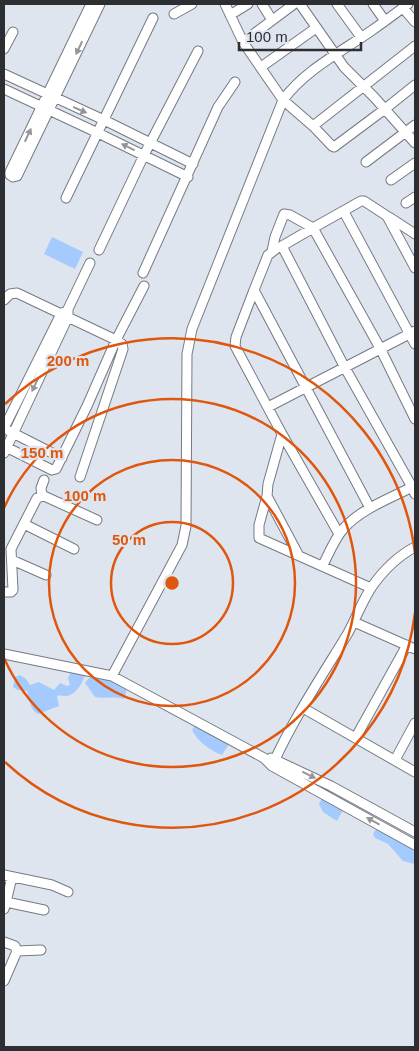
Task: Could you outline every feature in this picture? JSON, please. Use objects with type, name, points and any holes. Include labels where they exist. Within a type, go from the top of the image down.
[{"type":"street","points":[[46,108],[10,172],[10,175],[13,177],[16,176],[51,97],[90,4]]},
{"type":"street","points":[[51,97],[100,4]]},
{"type":"street","points":[[174,14],[192,4]]},
{"type":"street","points":[[225,4],[243,42],[283,100],[313,126],[333,147],[386,109],[415,85]]},
{"type":"street","points":[[230,15],[248,4]]},
{"type":"street","points":[[262,4],[272,20]]},
{"type":"street","points":[[243,42],[294,4]]},
{"type":"street","points":[[300,4],[334,55],[386,109],[415,143]]},
{"type":"street","points":[[336,4],[361,37]]},
{"type":"street","points":[[373,4],[385,21]]},
{"type":"street","points":[[112,676],[182,546],[186,526],[188,342],[283,100],[304,78],[406,5],[415,22]]},
{"type":"street","points":[[66,198],[153,18]]},
{"type":"street","points":[[261,67],[316,28]]},
{"type":"street","points":[[4,49],[13,32]]},
{"type":"street","points":[[313,126],[415,46]]},
{"type":"street","points":[[99,250],[144,154],[198,50]]},
{"type":"street","points":[[4,74],[193,164]]},
{"type":"street","points":[[144,273],[218,107],[235,82]]},
{"type":"street","points":[[4,89],[144,154],[188,177]]},
{"type":"street","points":[[366,162],[415,125]]},
{"type":"street","points":[[391,180],[415,162]]},
{"type":"street","points":[[406,203],[415,197]]},
{"type":"street","points":[[272,250],[361,202],[364,202],[415,234]]},
{"type":"street","points":[[344,212],[412,332],[415,344]]},
{"type":"street","points":[[339,534],[282,434],[234,344],[264,263],[272,250],[284,214],[290,215],[313,228],[380,348],[415,419]]},
{"type":"street","points":[[387,216],[415,268]]},
{"type":"street","points":[[282,246],[344,366],[414,489],[370,508],[351,521],[339,534],[323,565]]},
{"type":"street","points":[[90,263],[5,449],[52,470],[56,468],[62,458],[116,340],[144,286]]},
{"type":"street","points":[[254,290],[370,508]]},
{"type":"street","points":[[4,300],[10,294],[17,294],[66,313],[122,344],[123,349],[80,477]]},
{"type":"street","points":[[62,458],[4,428],[66,313]]},
{"type":"street","points":[[268,407],[305,386],[412,332]]},
{"type":"street","points":[[87,406],[101,412]]},
{"type":"street","points":[[282,434],[268,484],[267,496],[259,525],[259,538],[371,588]]},
{"type":"street","points":[[42,496],[41,488],[44,480]]},
{"type":"street","points":[[42,496],[97,520]]},
{"type":"street","points":[[4,592],[13,590],[10,553],[12,546],[36,499],[42,496]]},
{"type":"street","points":[[267,496],[298,554]]},
{"type":"street","points":[[24,524],[74,550]]},
{"type":"street","points":[[274,762],[303,708],[354,622],[371,588],[391,564],[415,547]]},
{"type":"street","points":[[12,560],[46,575]]},
{"type":"street","points":[[354,622],[411,647],[356,737]]},
{"type":"street","points":[[4,654],[112,676],[264,758],[330,786],[415,832]]},
{"type":"street","points":[[303,708],[415,772]]},
{"type":"street","points":[[395,760],[415,723]]},
{"type":"street","points":[[274,762],[415,845]]},
{"type":"street","points":[[44,910],[5,906],[8,876],[52,885],[68,892]]},
{"type":"street","points":[[4,942],[15,946],[17,951],[4,981]]},
{"type":"street","points":[[17,951],[41,950]]},
{"type":"shaded area","points":[[52,237],[83,252],[75,269],[44,254]]},
{"type":"shaded area","points":[[78,671],[85,674],[81,685],[76,691],[70,695],[57,696],[59,706],[38,714],[31,707],[27,691],[18,690],[13,687],[15,677],[20,675],[30,685],[39,682],[54,690],[60,683],[67,686],[70,685],[68,678],[71,672]]},
{"type":"shaded area","points":[[89,678],[107,678],[127,689],[124,699],[95,697],[85,683]]},
{"type":"shaded area","points":[[195,725],[229,744],[222,755],[213,751],[197,738],[192,730]]},
{"type":"shaded area","points":[[323,796],[344,808],[337,821],[323,812],[319,804]]},
{"type":"shaded area","points":[[378,826],[415,847],[415,864],[403,861],[388,844],[375,838],[373,834]]}]
